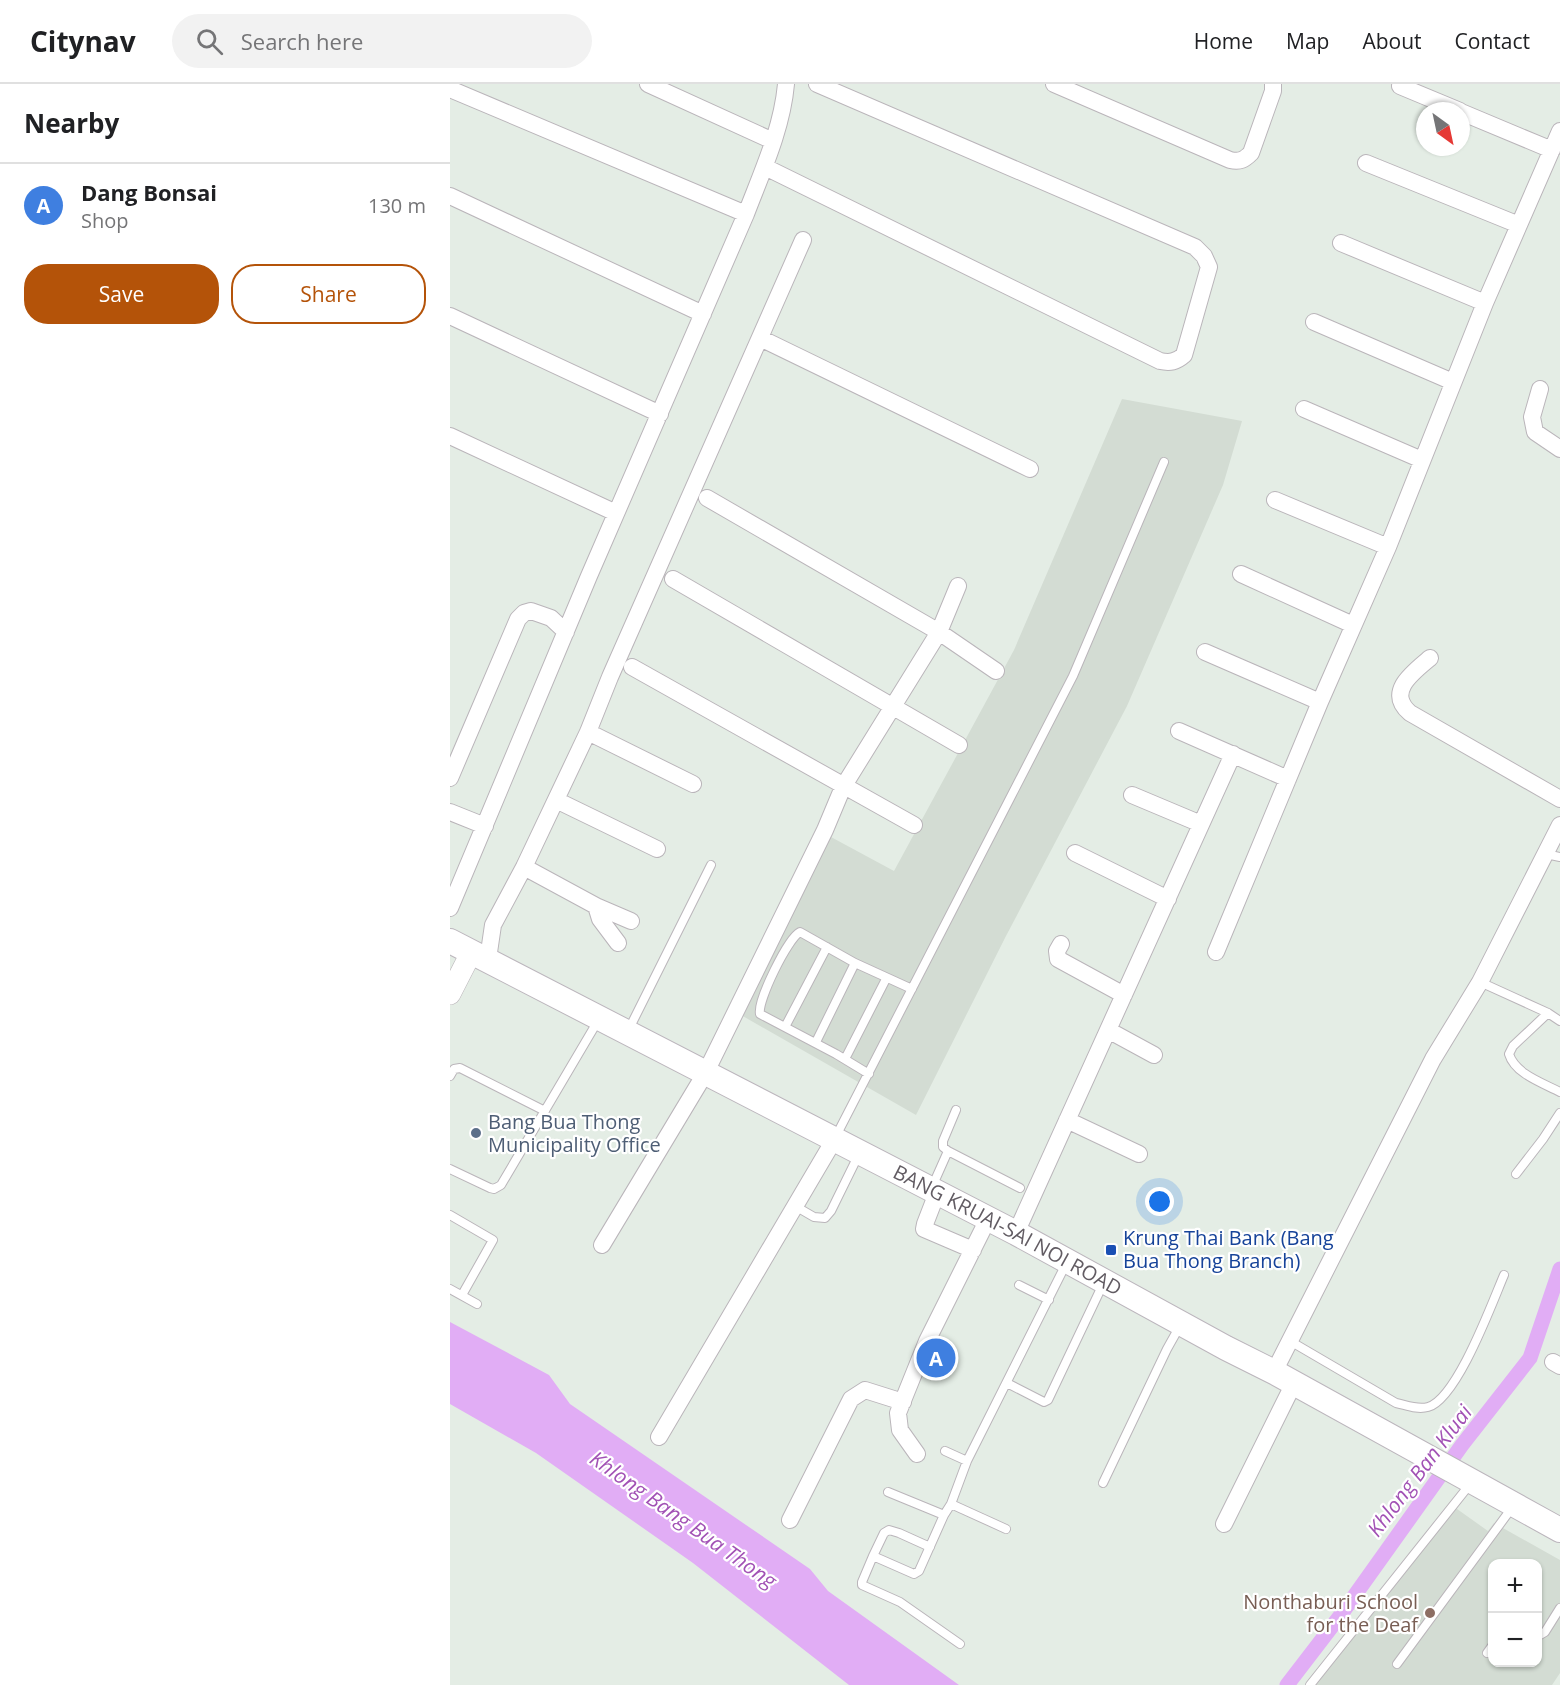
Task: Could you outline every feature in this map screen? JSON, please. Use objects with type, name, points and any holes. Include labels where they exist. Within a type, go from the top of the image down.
[{"type":"main road","name":"BANG KRUAI-SAI NOI ROAD","points":[[470,951],[626,1034],[706,1072],[859,1154],[1016,1233],[1181,1324],[1284,1377],[1560,1530]]},
{"type":"street","points":[[648,84],[773,141]]},
{"type":"street","points":[[450,908],[616,513],[746,214],[765,166],[784,106],[786,84]]},
{"type":"street","points":[[765,166],[1160,361],[1171,363],[1184,355],[1209,267],[1204,256],[1195,247],[817,84]]},
{"type":"street","points":[[1054,84],[1230,160],[1238,161],[1245,159],[1251,153],[1273,91],[1273,84]]},
{"type":"street","points":[[1400,86],[1438,102]]},
{"type":"street","points":[[450,89],[746,214]]},
{"type":"street","points":[[1470,115],[1552,150]]},
{"type":"street","points":[[1216,952],[1320,702],[1388,547],[1485,303],[1560,131]]},
{"type":"street","points":[[1366,163],[1519,225]]},
{"type":"street","points":[[450,196],[703,314]]},
{"type":"street","points":[[450,994],[470,951],[493,925],[524,867],[588,732],[610,677],[803,240]]},
{"type":"street","points":[[1341,243],[1485,303]]},
{"type":"street","points":[[450,316],[660,414]]},
{"type":"street","points":[[1314,322],[1453,382]]},
{"type":"street","points":[[760,338],[1030,469]]},
{"type":"street","points":[[1540,389],[1532,417],[1535,432],[1560,449]]},
{"type":"street","points":[[1304,409],[1422,460]]},
{"type":"street","points":[[450,436],[616,513]]},
{"type":"street","points":[[707,498],[939,632],[996,671]]},
{"type":"street","points":[[1275,500],[1388,547]]},
{"type":"street","points":[[1241,574],[1353,625]]},
{"type":"street","points":[[673,579],[959,745]]},
{"type":"street","points":[[602,1245],[706,1072],[825,830],[843,787],[939,632],[958,586]]},
{"type":"street","points":[[450,778],[518,619],[531,610],[551,618],[566,632]]},
{"type":"street","points":[[1205,651],[1320,702]]},
{"type":"street","points":[[1430,658],[1410,675],[1403,685],[1399,699],[1402,706],[1410,713],[1560,799]]},
{"type":"street","points":[[632,667],[914,825]]},
{"type":"street","points":[[1179,731],[1288,779]]},
{"type":"street","points":[[588,732],[693,784]]},
{"type":"street","points":[[1016,1233],[1233,754]]},
{"type":"street","points":[[1132,795],[1201,824]]},
{"type":"street","points":[[556,800],[657,849]]},
{"type":"street","points":[[450,812],[485,826]]},
{"type":"street","points":[[1224,1524],[1284,1377],[1290,1341],[1433,1059],[1553,856],[1560,825]]},
{"type":"street","points":[[1075,853],[1168,899]]},
{"type":"street","points":[[524,867],[596,906],[631,921]]},
{"type":"street","points":[[596,906],[600,919],[618,943]]},
{"type":"street","points":[[1061,944],[1057,951],[1058,959],[1124,995]]},
{"type":"street","points":[[1108,1030],[1154,1055]]},
{"type":"street","points":[[1067,1120],[1139,1154]]},
{"type":"street","points":[[659,1437],[834,1140]]},
{"type":"street","points":[[934,1191],[924,1229],[973,1250]]},
{"type":"street","points":[[918,1454],[900,1430],[898,1413],[927,1341],[988,1219]]},
{"type":"street","points":[[790,1520],[851,1399],[865,1390],[903,1402]]},
{"type":"lane","points":[[834,1140],[1073,676],[1164,462]]},
{"type":"lane","points":[[626,1034],[711,865]]},
{"type":"lane","points":[[869,1074],[816,1042],[760,1014],[759,1010],[778,963],[792,939],[799,932],[804,933],[855,963],[912,990]]},
{"type":"lane","points":[[785,1027],[827,947]]},
{"type":"lane","points":[[816,1042],[855,963]]},
{"type":"lane","points":[[845,1059],[886,979]]},
{"type":"lane","points":[[1480,982],[1548,1013],[1560,1021]]},
{"type":"lane","points":[[1548,1013],[1513,1046],[1509,1054],[1512,1063],[1518,1069],[1560,1092]]},
{"type":"lane","points":[[450,1169],[494,1189],[501,1185],[599,1019]]},
{"type":"lane","points":[[450,1076],[454,1069],[460,1068],[545,1111]]},
{"type":"lane","points":[[956,1110],[943,1141],[944,1147],[1020,1188]]},
{"type":"lane","points":[[1516,1174],[1560,1113]]},
{"type":"lane","points":[[934,1191],[948,1151]]},
{"type":"lane","points":[[795,1206],[814,1217],[825,1218],[831,1211],[859,1154]]},
{"type":"lane","points":[[450,1215],[493,1240],[462,1294]]},
{"type":"lane","points":[[873,1556],[914,1574],[919,1571],[951,1504],[967,1461],[1068,1262]]},
{"type":"lane","points":[[1290,1341],[1396,1402],[1415,1408],[1430,1407],[1451,1387],[1478,1338],[1504,1275]]},
{"type":"lane","points":[[1007,1383],[1044,1402],[1048,1400],[1105,1282]]},
{"type":"lane","points":[[1019,1285],[1049,1300]]},
{"type":"lane","points":[[450,1289],[477,1304]]},
{"type":"lane","points":[[1103,1483],[1181,1324]]},
{"type":"lane","points":[[945,1451],[967,1461]]},
{"type":"lane","points":[[1310,1685],[1468,1481]]},
{"type":"lane","points":[[888,1492],[944,1515]]},
{"type":"lane","points":[[951,1504],[1006,1529]]},
{"type":"lane","points":[[1397,1664],[1514,1505]]},
{"type":"lane","points":[[930,1547],[891,1530],[884,1533],[862,1585],[900,1602],[960,1644]]},
{"type":"lane","points":[[1542,1634],[1560,1608]]},
{"type":"shaded area","points":[[1122,399],[1242,421],[1223,485],[1127,706],[1006,936],[916,1115],[734,1011],[818,830],[894,871],[1014,650]]},
{"type":"shaded area","name":"Nonthaburi School for the Deaf","points":[[1450,1504],[1488,1531],[1494,1523],[1560,1560],[1560,1673],[1552,1685],[1312,1685]]},
{"type":"water","name":"Khlong Bang Bua Thong","points":[[450,1322],[549,1375],[570,1404],[810,1569],[828,1591],[959,1685],[849,1685],[693,1563],[536,1453],[450,1404]]},
{"type":"waterway","name":"Khlong Ban Kluai","points":[[1287,1685],[1340,1616],[1462,1445],[1530,1358],[1560,1269]]},
{"type":"place","name":"Bang Bua Thong Municipality Office","points":[[476,1133]]},
{"type":"place","name":"Krung Thai Bank (Bang Bua Thong Branch)","points":[[1111,1250]]},
{"type":"place","name":"Dang Bonsai","points":[[936,1358]]},
{"type":"place","name":"Nonthaburi School for the Deaf","points":[[1430,1613]]}]
